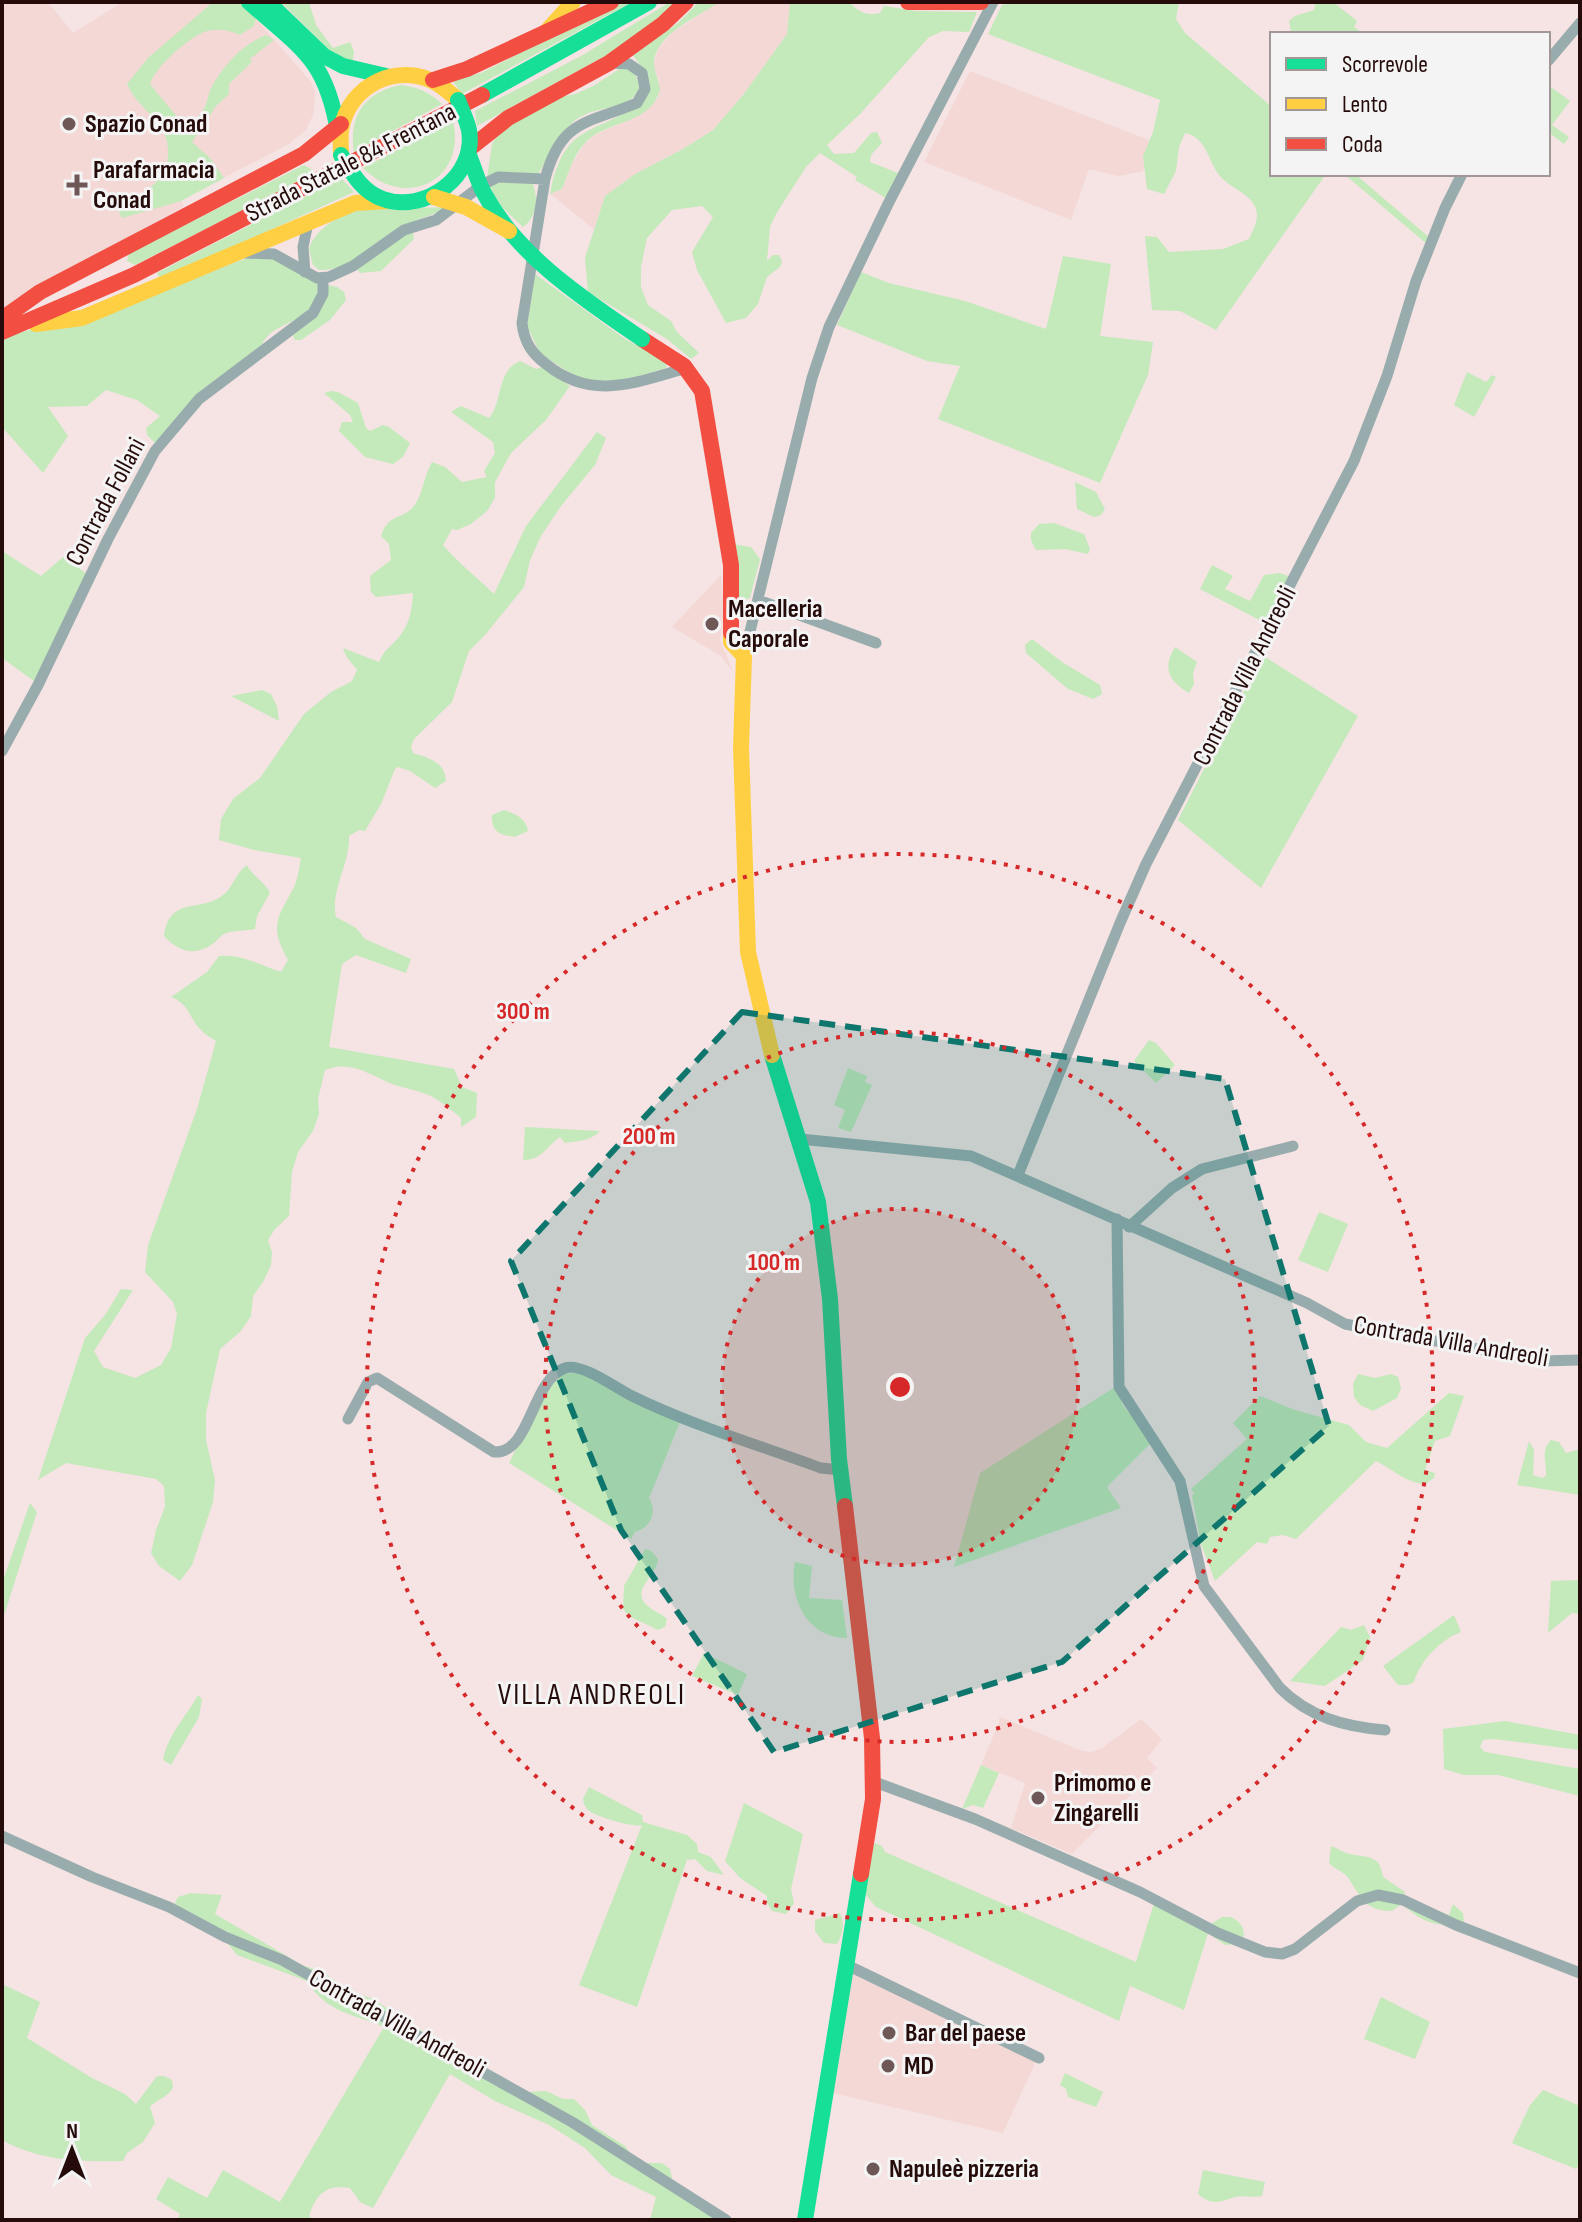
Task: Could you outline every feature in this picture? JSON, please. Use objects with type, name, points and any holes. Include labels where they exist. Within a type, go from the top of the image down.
[{"type":"main road","points":[[249,2],[313,60],[332,98],[341,150],[354,179],[363,189],[388,201]]},
{"type":"main road","points":[[268,2],[324,56],[343,66],[386,76],[410,74],[433,80],[458,100],[468,123],[469,151],[485,195],[514,234],[589,302],[687,368],[696,377],[702,391],[731,565],[731,642],[744,656],[741,748],[748,952],[767,1040],[818,1202],[830,1299],[841,1470],[872,1738],[873,1799],[808,2220]]},
{"type":"main road","points":[[543,35],[573,2]]},
{"type":"main road","points":[[433,80],[467,69],[611,2]]},
{"type":"main road","name":"Strada Statale 84 Frentana","points":[[2,332],[148,268],[472,101],[649,2]]},
{"type":"main road","points":[[18,326],[82,318],[355,203],[411,203],[434,197],[458,177],[469,151],[508,118],[609,63],[663,24],[686,2]]},
{"type":"main road","points":[[916,3],[981,2]]},
{"type":"main road","points":[[2,319],[40,292],[304,154],[339,126],[357,94],[370,83],[386,76]]},
{"type":"main road","points":[[434,197],[466,207],[514,234]]},
{"type":"street","points":[[744,656],[811,382],[829,327],[888,204],[993,2]]},
{"type":"street","points":[[1550,59],[1580,23]]},
{"type":"street","points":[[609,63],[629,64],[642,73],[645,89],[637,103],[588,120],[567,133],[551,157],[522,323],[523,338],[537,357],[559,375],[585,386],[610,387],[687,368]]},
{"type":"street","name":"Contrada Villa Andreoli","points":[[1018,1175],[1146,864],[1354,461],[1387,376],[1416,281],[1461,176]]},
{"type":"street","points":[[237,253],[274,254],[317,278],[323,278],[343,271],[404,230],[436,220],[482,185],[498,177],[545,179]]},
{"type":"street","points":[[305,272],[303,247],[308,223]]},
{"type":"street","name":"Contrada Follani","points":[[2,751],[155,451],[199,399],[313,313],[323,294],[323,278]]},
{"type":"street","points":[[758,600],[876,643]]},
{"type":"street","name":"Contrada Villa Andreoli","points":[[800,1139],[971,1156],[1307,1303],[1345,1324],[1542,1361],[1580,1360]]},
{"type":"street","points":[[1129,1227],[1172,1188],[1202,1169],[1293,1146]]},
{"type":"street","points":[[1117,1219],[1119,1387],[1180,1481],[1204,1586],[1293,1701],[1316,1715],[1341,1724],[1385,1730]]},
{"type":"street","points":[[348,1419],[368,1382],[377,1378],[494,1452],[503,1453],[515,1445],[555,1372],[570,1366],[585,1370],[671,1415],[821,1468],[841,1470]]},
{"type":"street","points":[[872,1781],[996,1828],[1140,1892],[1218,1933],[1265,1952],[1282,1954],[1295,1949],[1357,1901],[1378,1895],[1403,1900],[1487,1938],[1580,1973]]},
{"type":"street","name":"Contrada Villa Andreoli","points":[[2,1836],[52,1860],[169,1907],[225,1937],[282,1960],[572,2122],[726,2220]]},
{"type":"street","points":[[847,1965],[1039,2058]]},
{"type":"highlighted area","points":[[742,1012],[1225,1079],[1329,1426],[1062,1662],[774,1752],[621,1530],[511,1261]]},
{"type":"shaded area","points":[[8,2],[48,2],[73,33],[123,2],[241,2],[312,83],[314,113],[306,130],[289,144],[181,200],[184,206],[2,309],[2,9]]},
{"type":"shaded area","points":[[719,2],[790,2],[787,34],[713,130],[635,174],[605,196],[594,229],[550,194],[562,189],[585,143],[597,134],[638,116],[653,104],[658,98],[659,80],[653,67],[658,49],[673,32]]},
{"type":"shaded area","points":[[970,71],[1149,140],[1143,171],[1118,176],[1089,169],[1071,220],[924,162]]},
{"type":"shaded area","points":[[721,575],[724,609],[720,640],[733,672],[721,656],[672,627]]},
{"type":"shaded area","points":[[998,1716],[1091,1752],[1102,1748],[1141,1719],[1162,1739],[1147,1758],[1157,1768],[1072,1854],[1011,1828],[1025,1783],[981,1765],[1000,1720]]},
{"type":"shaded area","points":[[853,1972],[1037,2059],[1003,2133],[833,2093]]},
{"type":"green space","points":[[213,2],[241,2],[256,18],[254,26],[240,35],[218,30],[197,36],[165,62],[150,84],[183,124],[192,121],[202,112],[215,81],[237,54],[266,35],[274,40],[250,59],[252,62],[229,84],[229,94],[216,106],[192,142],[211,159],[224,178],[181,201],[122,218],[118,210],[151,187],[164,172],[168,152],[163,129],[127,84],[148,58]]},
{"type":"green space","points":[[281,2],[309,2],[316,25],[333,48],[350,42],[354,52],[352,64],[331,52]]},
{"type":"green space","points":[[621,2],[632,2],[462,94],[452,80],[481,73]]},
{"type":"green space","points":[[670,2],[678,2],[605,56],[477,126],[475,111],[581,56]]},
{"type":"green space","points":[[699,2],[719,2],[679,27],[661,44],[654,63],[660,89],[655,101],[638,116],[604,130],[585,143],[574,159],[562,189],[550,194],[556,169],[574,140],[628,111],[645,98],[644,71],[633,55],[678,23]]},
{"type":"green space","points":[[790,2],[849,2],[860,11],[871,14],[880,13],[884,6],[916,11],[977,12],[969,32],[943,31],[929,37],[860,114],[827,145],[834,154],[854,153],[871,133],[877,132],[882,143],[871,155],[870,162],[898,173],[886,198],[855,180],[857,177],[820,153],[806,167],[770,227],[767,261],[773,255],[779,255],[782,261],[780,267],[767,277],[758,304],[746,318],[726,323],[697,270],[692,252],[713,217],[702,206],[672,210],[647,238],[641,267],[641,287],[648,305],[671,321],[677,332],[699,353],[691,359],[667,339],[588,292],[585,258],[605,196],[635,174],[713,130],[787,34]]},
{"type":"green space","points":[[1019,2],[1179,2],[1176,19],[1185,33],[1270,105],[1270,176],[1325,176],[1216,330],[1180,311],[1152,310],[1145,236],[1157,237],[1169,252],[1223,249],[1249,239],[1257,217],[1253,203],[1223,180],[1198,139],[1185,133],[1179,147],[1176,171],[1164,194],[1147,189],[1143,156],[1153,132],[1160,100],[988,34],[1002,5]]},
{"type":"green space","points":[[1316,2],[1333,2],[1357,21],[1354,27],[1361,32],[1291,31],[1289,21],[1314,10]]},
{"type":"green space","points":[[628,67],[634,72],[640,86],[631,99],[577,119],[563,132],[538,174],[487,178],[492,144],[499,132],[553,99],[575,94]]},
{"type":"green space","points":[[401,85],[423,91],[442,104],[354,152],[354,127],[362,108],[378,93]]},
{"type":"green space","points":[[1550,86],[1570,101],[1552,125],[1569,137],[1564,144],[1550,134]]},
{"type":"green space","points":[[453,121],[455,142],[451,159],[442,173],[429,183],[414,188],[397,187],[380,181],[363,168]]},
{"type":"green space","points":[[304,165],[312,170],[312,175],[135,265],[127,261],[129,253]]},
{"type":"green space","points":[[1346,176],[1357,176],[1430,238],[1428,245]]},
{"type":"green space","points":[[341,178],[354,192],[161,280],[157,273]]},
{"type":"green space","points":[[502,182],[532,183],[536,194],[535,206],[531,218],[523,227],[500,205],[490,186]]},
{"type":"green space","points":[[377,207],[447,207],[407,225],[343,266],[319,270],[313,265],[309,249],[319,232],[347,214]]},
{"type":"green space","points":[[408,231],[413,233],[414,239],[381,271],[360,273],[356,268]]},
{"type":"green space","points":[[268,255],[320,283],[317,297],[303,315],[274,331],[262,346],[205,391],[156,444],[147,435],[146,428],[160,416],[137,400],[106,390],[87,406],[48,407],[68,436],[43,473],[2,427],[2,337],[97,310],[239,261]]},
{"type":"green space","points":[[1063,256],[1111,264],[1100,336],[1153,342],[1148,375],[1100,483],[938,419],[960,366],[927,361],[837,325],[861,272],[889,283],[965,301],[1046,329]]},
{"type":"green space","points":[[535,274],[625,339],[662,359],[667,364],[666,368],[626,380],[590,381],[547,358],[539,351],[527,326]]},
{"type":"green space","points":[[328,285],[344,292],[346,300],[330,320],[301,340],[295,340],[292,334]]},
{"type":"green space","points":[[520,361],[536,369],[542,367],[570,386],[546,420],[511,453],[495,482],[495,498],[487,511],[471,524],[452,529],[443,545],[494,594],[526,526],[597,432],[606,438],[595,465],[541,536],[530,560],[524,587],[469,651],[452,702],[414,739],[411,747],[413,753],[439,765],[446,781],[435,788],[410,771],[395,769],[381,804],[365,831],[359,830],[349,836],[335,907],[336,917],[356,928],[365,939],[411,959],[406,973],[356,955],[342,964],[329,1047],[454,1069],[462,1087],[477,1093],[476,1117],[461,1127],[461,1118],[428,1095],[351,1067],[325,1070],[318,1099],[319,1114],[313,1131],[298,1152],[292,1172],[289,1216],[268,1240],[272,1252],[271,1265],[253,1296],[251,1316],[241,1331],[220,1349],[206,1413],[206,1440],[215,1480],[213,1502],[192,1565],[180,1581],[159,1566],[151,1553],[165,1507],[164,1486],[156,1479],[66,1463],[38,1480],[85,1338],[105,1315],[121,1289],[133,1290],[94,1351],[103,1367],[135,1378],[161,1365],[171,1348],[177,1314],[173,1302],[145,1272],[148,1245],[197,1109],[216,1041],[201,1030],[181,1003],[171,997],[207,972],[219,956],[243,958],[281,972],[288,960],[279,939],[277,923],[296,882],[301,858],[219,840],[221,819],[233,799],[260,778],[304,714],[331,692],[352,681],[357,670],[343,648],[379,662],[403,632],[410,616],[413,593],[376,597],[371,592],[370,576],[391,560],[389,544],[381,536],[384,529],[414,506],[432,462],[445,467],[462,482],[487,477],[484,471],[495,453],[493,442],[451,412],[461,406],[489,418],[503,379]]},
{"type":"green space","points":[[1467,372],[1486,382],[1492,375],[1496,377],[1474,417],[1454,405]]},
{"type":"green space","points":[[332,391],[358,403],[366,428],[370,431],[383,425],[410,443],[403,457],[393,464],[365,457],[339,431],[342,422],[353,422],[350,415],[324,393]]},
{"type":"green space","points":[[1075,482],[1096,492],[1105,509],[1101,515],[1094,517],[1077,509]]},
{"type":"green space","points":[[1054,523],[1084,534],[1090,549],[1088,554],[1065,549],[1036,550],[1031,533],[1039,524]]},
{"type":"green space","points":[[733,544],[751,547],[760,559],[750,598],[737,603]]},
{"type":"green space","points":[[2,551],[41,576],[63,557],[87,574],[34,681],[2,658]]},
{"type":"green space","points":[[1212,565],[1233,576],[1225,589],[1250,601],[1264,575],[1280,573],[1291,577],[1267,624],[1200,589]]},
{"type":"green space","points":[[1032,639],[1100,685],[1102,694],[1093,699],[1068,689],[1026,653],[1025,645]]},
{"type":"green space","points":[[1175,647],[1197,662],[1193,673],[1194,684],[1189,693],[1172,679],[1168,668]]},
{"type":"green space","points":[[1262,655],[1358,716],[1261,888],[1178,820]]},
{"type":"green space","points":[[262,690],[271,694],[279,721],[231,696]]},
{"type":"green space","points":[[504,810],[523,820],[528,831],[515,837],[498,832],[492,815]]},
{"type":"green space","points":[[247,865],[270,893],[257,916],[255,929],[227,933],[207,947],[194,951],[175,946],[164,936],[173,915],[223,895]]},
{"type":"green space","points":[[1149,1040],[1156,1043],[1175,1065],[1156,1083],[1134,1061]]},
{"type":"green space","points":[[848,1068],[867,1076],[865,1082],[872,1085],[851,1132],[838,1128],[845,1110],[834,1105]]},
{"type":"green space","points":[[525,1127],[600,1131],[588,1139],[575,1142],[565,1143],[560,1137],[539,1155],[523,1160]]},
{"type":"green space","points":[[1319,1212],[1348,1224],[1328,1272],[1298,1260]]},
{"type":"green space","points":[[579,1372],[680,1422],[649,1498],[653,1509],[651,1519],[631,1539],[509,1463],[541,1398],[561,1374]]},
{"type":"green space","points":[[1358,1374],[1375,1378],[1391,1374],[1398,1377],[1401,1388],[1397,1398],[1373,1411],[1360,1405],[1354,1397],[1353,1384]]},
{"type":"green space","points":[[1118,1385],[1122,1404],[1152,1442],[1107,1487],[1121,1508],[954,1567],[980,1473]]},
{"type":"green space","points":[[1449,1393],[1464,1396],[1450,1436],[1435,1441],[1425,1470],[1435,1473],[1434,1478],[1425,1484],[1412,1481],[1376,1461],[1296,1539],[1283,1535],[1270,1537],[1267,1544],[1257,1542],[1215,1581],[1201,1544],[1191,1489],[1247,1439],[1233,1423],[1260,1396],[1295,1410],[1349,1425],[1366,1442],[1387,1448]]},
{"type":"green space","points":[[1551,1440],[1559,1442],[1566,1453],[1580,1449],[1580,1495],[1517,1485],[1529,1441],[1534,1450],[1533,1475],[1546,1476],[1545,1453]]},
{"type":"green space","points":[[30,1503],[37,1512],[2,1622],[2,1583]]},
{"type":"green space","points":[[645,1549],[658,1559],[641,1595],[649,1607],[667,1619],[665,1627],[658,1630],[629,1616],[623,1609],[624,1586]]},
{"type":"green space","points":[[795,1562],[812,1566],[809,1598],[842,1600],[847,1638],[821,1631],[803,1613],[794,1589]]},
{"type":"green space","points":[[1580,1580],[1580,1614],[1572,1613],[1548,1633],[1551,1581]]},
{"type":"green space","points":[[1454,1615],[1461,1632],[1432,1652],[1414,1682],[1398,1685],[1383,1666]]},
{"type":"green space","points":[[1364,1625],[1370,1637],[1363,1660],[1325,1686],[1290,1681],[1341,1627],[1351,1630]]},
{"type":"green space","points":[[704,1653],[747,1674],[738,1695],[692,1676]]},
{"type":"green space","points":[[198,1695],[202,1699],[199,1717],[171,1765],[163,1760],[165,1751]]},
{"type":"green space","points":[[1505,1721],[1580,1735],[1580,1750],[1494,1739],[1483,1740],[1480,1747],[1485,1752],[1580,1769],[1580,1796],[1498,1775],[1464,1775],[1444,1769],[1443,1729]]},
{"type":"green space","points":[[981,1765],[999,1773],[983,1808],[973,1805],[962,1809]]},
{"type":"green space","points":[[589,1787],[642,1815],[643,1822],[687,1835],[697,1844],[698,1852],[711,1857],[724,1875],[707,1871],[695,1859],[687,1860],[637,2007],[579,1985],[642,1825],[615,1821],[588,1810],[583,1799]]},
{"type":"green space","points":[[744,1803],[803,1834],[791,1889],[794,1903],[786,1914],[772,1911],[767,1896],[740,1878],[725,1861]]},
{"type":"green space","points":[[874,1843],[882,1846],[885,1852],[1136,1962],[1154,1903],[1208,1926],[1222,1917],[1231,1917],[1242,1927],[1242,1943],[1225,1945],[1208,1933],[1184,2010],[1130,1986],[1119,2021],[876,1907],[865,1894]]},
{"type":"green space","points":[[1331,1846],[1376,1861],[1383,1877],[1405,1892],[1404,1898],[1449,1915],[1453,1904],[1463,1913],[1464,1922],[1446,1925],[1430,1922],[1402,1904],[1392,1911],[1370,1906],[1347,1876],[1329,1863]]},
{"type":"green space","points":[[191,1893],[222,1895],[215,1914],[302,1965],[323,1972],[348,1990],[373,1999],[470,2062],[529,2092],[546,2091],[563,2099],[574,2099],[585,2110],[592,2125],[625,2146],[634,2158],[642,2163],[662,2163],[670,2169],[673,2183],[733,2220],[650,2220],[656,2197],[611,2175],[585,2148],[549,2125],[495,2101],[450,2074],[373,2208],[360,2202],[350,2188],[342,2187],[328,2189],[319,2196],[309,2216],[315,2220],[177,2220],[180,2214],[156,2199],[168,2177],[207,2198],[223,2170],[280,2202],[384,2027],[332,2006],[307,1981],[237,1955],[212,1924],[174,1905],[178,1897]]},
{"type":"green space","points":[[840,1913],[843,1928],[837,1944],[824,1943],[815,1931],[815,1920]]},
{"type":"green space","points":[[2,1984],[40,2002],[27,2038],[92,2078],[125,2094],[136,2104],[157,2076],[172,2080],[171,2091],[150,2107],[155,2123],[143,2142],[127,2153],[123,2161],[45,2156],[2,2140]]},
{"type":"green space","points":[[1381,1997],[1430,2022],[1415,2059],[1364,2039]]},
{"type":"green space","points":[[1065,2073],[1103,2092],[1096,2107],[1068,2097],[1066,2089],[1060,2085]]},
{"type":"green space","points":[[1543,2090],[1580,2106],[1580,2163],[1576,2169],[1512,2143],[1530,2105]]},
{"type":"green space","points":[[1203,2170],[1265,2182],[1262,2196],[1238,2196],[1216,2202],[1208,2200],[1198,2194]]},
{"type":"traffic: fast","points":[[249,2],[297,44],[318,70],[333,106],[338,131]]},
{"type":"traffic: fast","points":[[268,2],[324,56],[343,66],[386,76]]},
{"type":"traffic: fast","points":[[482,95],[649,2]]},
{"type":"traffic: fast","points":[[341,155],[358,181],[376,196],[399,202],[431,196],[445,187],[465,162],[469,130],[458,100]]},
{"type":"traffic: fast","points":[[468,153],[479,184],[498,216],[533,257],[598,309],[642,339]]},
{"type":"traffic: fast","points":[[772,1055],[818,1202],[830,1299],[839,1459],[845,1506]]},
{"type":"traffic: fast","points":[[805,2220],[861,1874]]},
{"type":"traffic: slow","points":[[545,33],[573,2]]},
{"type":"traffic: slow","points":[[341,155],[341,130],[346,114],[354,100],[378,81],[392,76],[423,77],[458,100]]},
{"type":"traffic: slow","points":[[434,197],[466,207],[509,231]]},
{"type":"traffic: slow","points":[[36,324],[82,318],[355,203],[388,201]]},
{"type":"traffic: slow","points":[[731,633],[731,642],[744,656],[741,748],[748,952],[772,1055]]},
{"type":"traffic: jam","points":[[433,80],[467,69],[611,2]]},
{"type":"traffic: jam","points":[[469,149],[508,118],[609,63],[663,24],[686,2]]},
{"type":"traffic: jam","points":[[908,2],[981,2]]},
{"type":"traffic: jam","points":[[2,332],[134,275],[482,95]]},
{"type":"traffic: jam","points":[[2,319],[40,292],[304,154],[341,124]]},
{"type":"traffic: jam","points":[[642,339],[684,366],[702,391],[731,565],[731,633]]},
{"type":"traffic: jam","points":[[845,1506],[872,1738],[873,1799],[861,1874]]},
{"type":"place","name":"Spazio Conad","points":[[69,124]]},
{"type":"place","name":"Parafarmacia Conad","points":[[77,185]]},
{"type":"place","name":"Macelleria Caporale","points":[[712,624]]},
{"type":"place","name":"Primomo e Zingarelli","points":[[1038,1798]]},
{"type":"place","name":"Bar del paese","points":[[889,2033]]},
{"type":"place","name":"MD","points":[[888,2066]]},
{"type":"place","name":"Napuleè pizzeria","points":[[873,2169]]},
{"type":"district","name":"VILLA ANDREOLI","points":[[592,1695]]}]
